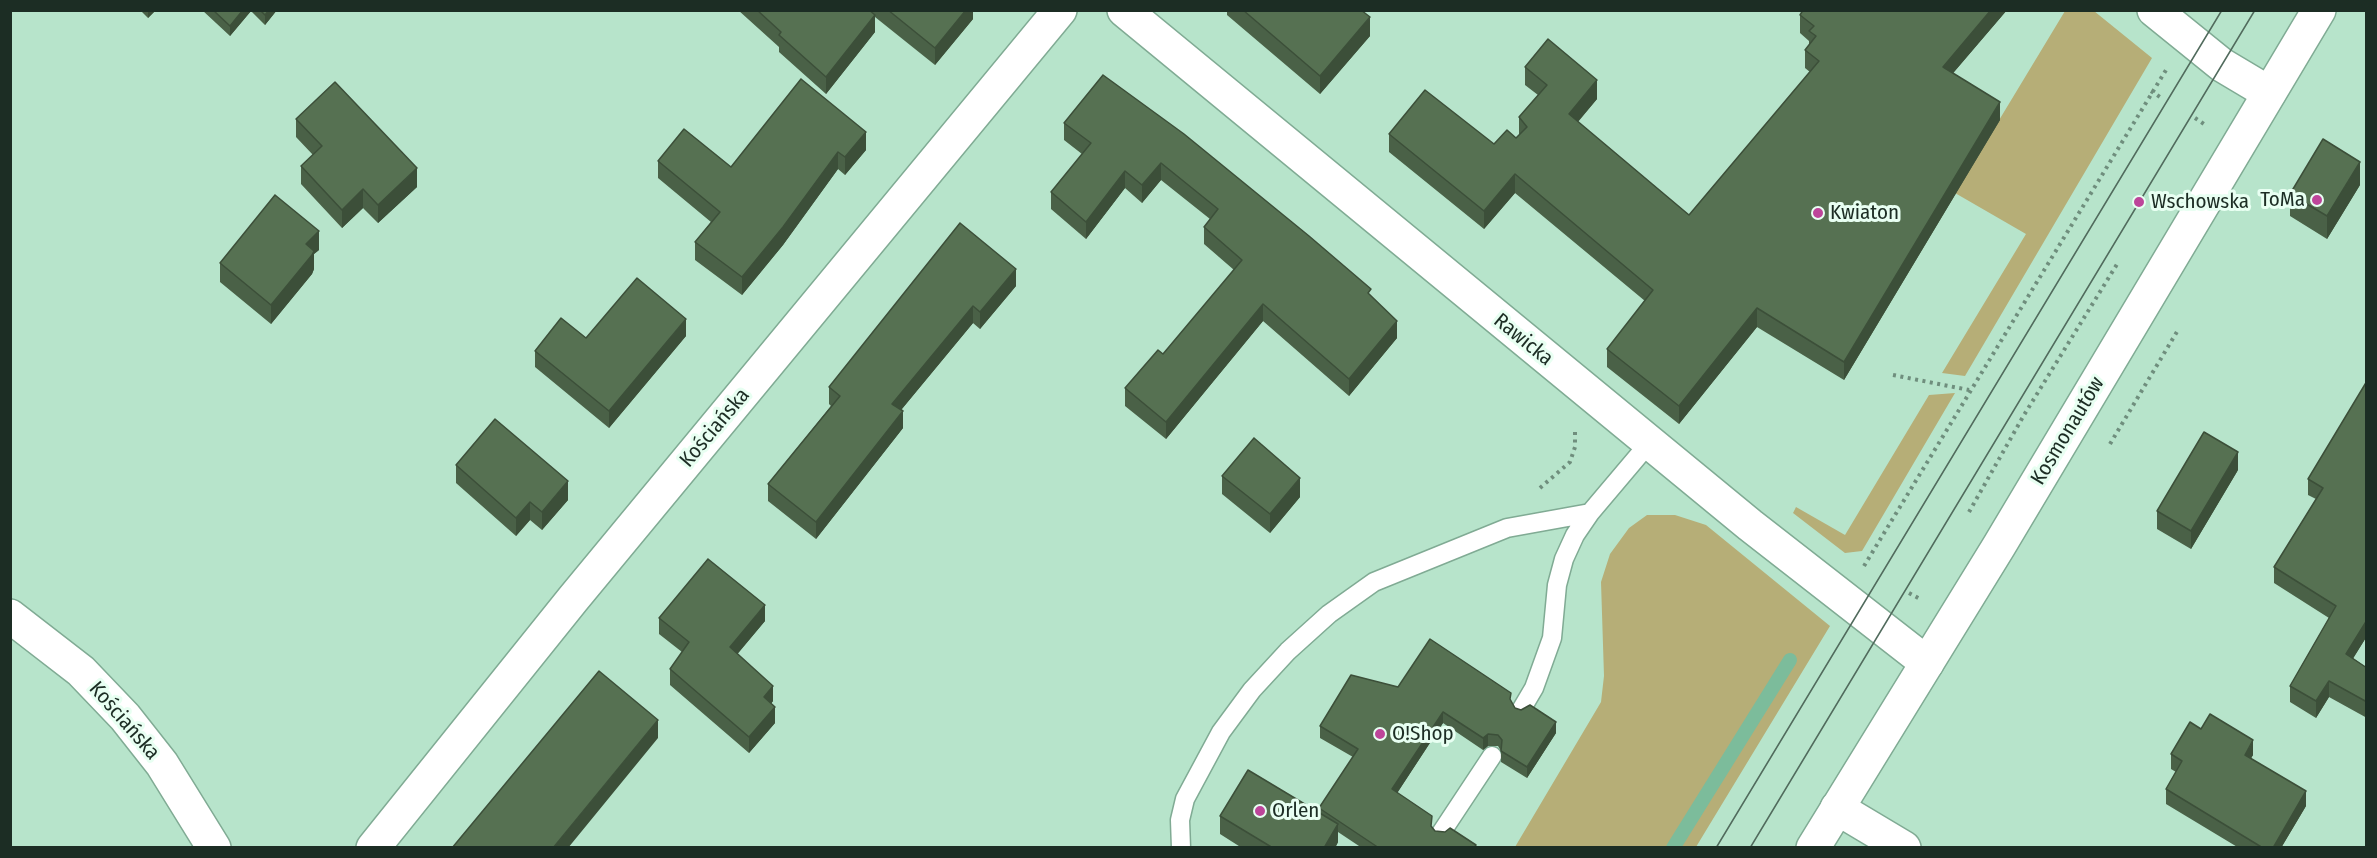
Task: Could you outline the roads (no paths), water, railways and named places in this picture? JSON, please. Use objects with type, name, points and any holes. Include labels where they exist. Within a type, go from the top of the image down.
[{"type":"street","name":"Kościańska","points":[[373,848],[596,572],[1060,10]]},
{"type":"street","name":"Rawicka","points":[[1124,10],[1841,598],[1927,663]]},
{"type":"street","points":[[2154,10],[2222,65],[2269,93]]},
{"type":"street","name":"Kosmonautów","points":[[1813,848],[1927,663],[2319,10]]},
{"type":"street","name":"Kościańska","points":[[10,616],[81,671],[125,717],[162,764],[214,848]]},
{"type":"street","points":[[1837,808],[1904,848]]},
{"type":"lane","points":[[1521,710],[1541,671],[1552,638],[1557,585],[1564,559],[1575,535],[1590,513],[1650,442]]},
{"type":"lane","points":[[1181,848],[1180,820],[1185,799],[1221,732],[1252,690],[1288,651],[1329,614],[1374,582],[1507,528],[1590,513]]},
{"type":"lane","points":[[1441,833],[1491,756]]},
{"type":"waterway","points":[[1673,848],[1790,660]]},
{"type":"tram line","points":[[1716,848],[2222,10]]},
{"type":"tram line","points":[[1750,848],[2255,10]]},
{"type":"place","name":"ToMa","points":[[2317,200]]},
{"type":"place","name":"Wschowska","points":[[2139,202]]},
{"type":"place","name":"Kwiaton","points":[[1818,213]]},
{"type":"place","name":"O!Shop","points":[[1380,734]]},
{"type":"place","name":"Orlen","points":[[1260,811]]}]
